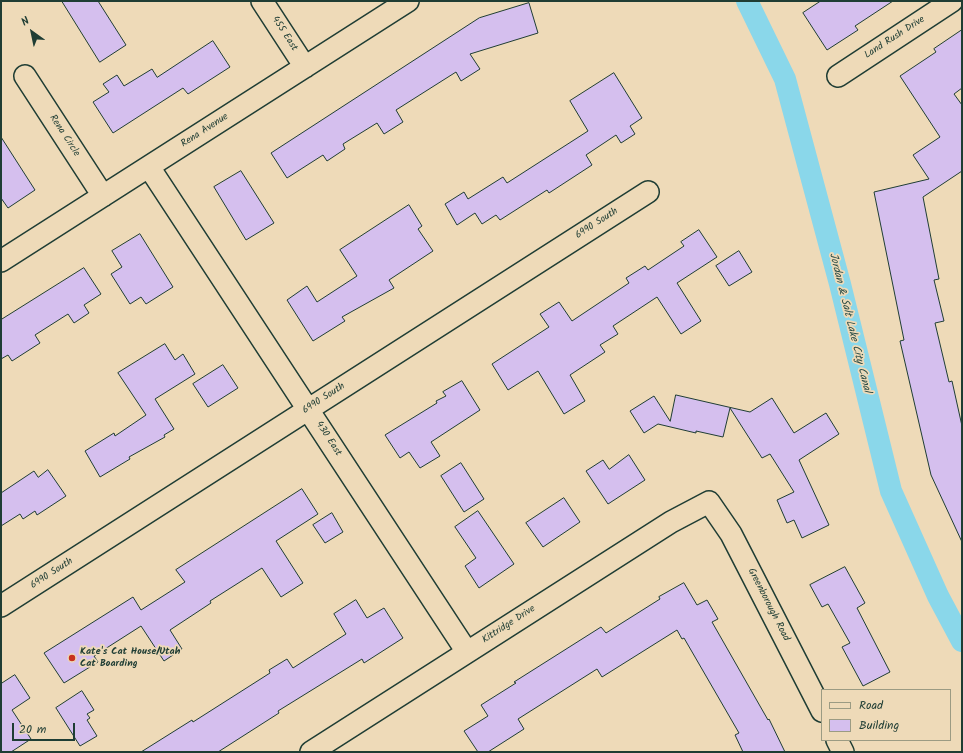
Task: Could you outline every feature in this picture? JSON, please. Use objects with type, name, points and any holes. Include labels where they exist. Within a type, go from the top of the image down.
[{"type":"street","name":"455 East","points":[[262,1],[305,67]]},
{"type":"street","name":"Rena Avenue","points":[[1,262],[408,1]]},
{"type":"street","name":"Land Rush Drive","points":[[838,76],[952,1]]},
{"type":"street","name":"Rena Circle","points":[[25,76],[103,196]]},
{"type":"street","name":"430 East","points":[[149,167],[467,652]]},
{"type":"street","name":"6990 South","points":[[1,606],[648,192]]},
{"type":"street","name":"Kittridge Drive","points":[[311,752],[671,522],[710,502]]},
{"type":"street","name":"Greenborough Road","points":[[710,502],[731,534],[821,709]]},
{"type":"street","points":[[838,741],[843,752]]},
{"type":"building","points":[[62,1],[98,1],[126,45],[100,62]]},
{"type":"building","points":[[821,1],[893,1],[855,26],[858,30],[827,50],[803,13]]},
{"type":"building","points":[[529,3],[538,33],[470,54],[480,69],[461,81],[456,72],[396,110],[403,122],[384,134],[377,123],[343,144],[345,149],[327,161],[323,155],[287,178],[271,153],[479,18]]},
{"type":"building","points":[[962,30],[962,88],[954,94],[962,105],[962,171],[923,197],[939,279],[934,280],[944,321],[935,323],[949,382],[952,381],[962,426],[962,542],[931,475],[900,341],[904,340],[874,192],[929,179],[913,155],[940,137],[900,76],[936,52],[934,49]]},
{"type":"building","points":[[213,41],[230,67],[188,94],[183,88],[113,133],[93,102],[109,92],[103,84],[117,75],[124,86],[152,69],[157,77]]},
{"type":"building","points":[[614,73],[642,118],[630,126],[635,134],[621,143],[616,135],[586,155],[592,165],[549,193],[547,190],[500,220],[496,215],[482,224],[475,213],[457,225],[445,204],[464,192],[468,199],[503,177],[507,183],[588,131],[570,101]]},
{"type":"building","points":[[1,137],[35,190],[8,208],[1,198]]},
{"type":"building","points":[[241,171],[274,223],[246,240],[214,187]]},
{"type":"building","points":[[409,205],[422,226],[418,229],[433,251],[389,280],[394,288],[342,317],[345,321],[313,341],[287,300],[307,286],[317,302],[357,276],[340,250]]},
{"type":"building","points":[[699,230],[717,257],[677,283],[701,321],[681,334],[657,297],[613,326],[618,334],[600,345],[605,352],[570,375],[585,401],[564,414],[538,371],[508,390],[492,364],[549,327],[540,314],[559,302],[572,321],[629,283],[626,278],[645,266],[648,270],[684,246],[681,242]]},
{"type":"building","points":[[140,234],[173,287],[146,304],[141,297],[130,304],[111,274],[122,267],[112,251]]},
{"type":"building","points":[[739,251],[752,272],[729,286],[716,266]]},
{"type":"building","points":[[84,268],[101,294],[84,305],[89,313],[74,323],[68,314],[35,335],[40,343],[12,361],[8,355],[1,359],[1,320]]},
{"type":"building","points":[[165,344],[175,360],[183,354],[195,374],[155,399],[174,429],[164,435],[165,437],[129,457],[130,459],[100,477],[85,451],[114,433],[115,436],[146,415],[118,373]]},
{"type":"building","points":[[223,365],[238,388],[208,407],[193,384]]},
{"type":"building","points":[[462,381],[480,410],[431,442],[440,456],[420,468],[409,452],[400,458],[385,435],[437,403],[436,401],[446,396],[443,392]]},
{"type":"building","points":[[676,395],[750,412],[772,398],[794,433],[826,413],[839,434],[799,460],[829,525],[802,538],[794,520],[787,523],[777,500],[794,492],[770,454],[762,458],[730,408],[723,437],[696,431],[696,433],[658,424],[644,433],[630,411],[654,396],[670,421]]},
{"type":"building","points":[[629,455],[645,480],[608,504],[586,471],[603,460],[609,469]]},
{"type":"building","points":[[461,463],[484,499],[464,512],[441,476]]},
{"type":"building","points":[[48,470],[66,496],[37,515],[35,511],[23,519],[20,514],[1,526],[1,493],[34,471],[38,477]]},
{"type":"building","points":[[302,489],[318,514],[276,541],[303,583],[281,597],[262,568],[210,601],[211,603],[170,630],[182,649],[164,661],[141,626],[94,656],[98,662],[64,683],[44,653],[133,597],[141,610],[185,582],[176,570]]},
{"type":"building","points":[[564,498],[580,522],[543,547],[526,523]]},
{"type":"building","points":[[478,511],[514,564],[479,588],[465,566],[476,558],[455,527]]},
{"type":"building","points":[[332,513],[343,532],[325,543],[313,525]]},
{"type":"building","points":[[845,567],[865,603],[857,608],[890,672],[863,686],[842,647],[850,643],[828,604],[822,607],[810,585]]},
{"type":"building","points":[[684,583],[697,605],[707,600],[718,619],[712,622],[768,720],[769,719],[785,752],[743,752],[735,735],[739,733],[684,638],[682,639],[677,630],[602,677],[597,669],[518,719],[524,729],[488,752],[478,752],[464,731],[488,716],[481,705],[516,683],[514,682],[601,627],[606,633],[660,599],[659,597]]},
{"type":"building","points":[[356,600],[367,618],[384,608],[403,638],[364,663],[362,659],[278,711],[279,713],[218,752],[141,752],[192,720],[193,722],[270,673],[269,670],[287,659],[293,668],[346,634],[334,614]]},
{"type":"building","points":[[15,675],[30,698],[12,710],[31,739],[11,752],[1,752],[1,684]]},
{"type":"building","points":[[82,691],[94,710],[87,714],[90,718],[87,720],[97,736],[80,746],[56,708]]},
{"type":"waterway","name":"Jordan & Salt Lake City Canal","points":[[747,1],[785,79],[840,284],[891,491],[938,596],[962,641]]},
{"type":"place","name":"Kate's Cat House/Utah Cat Boarding","points":[[72,658]]}]
